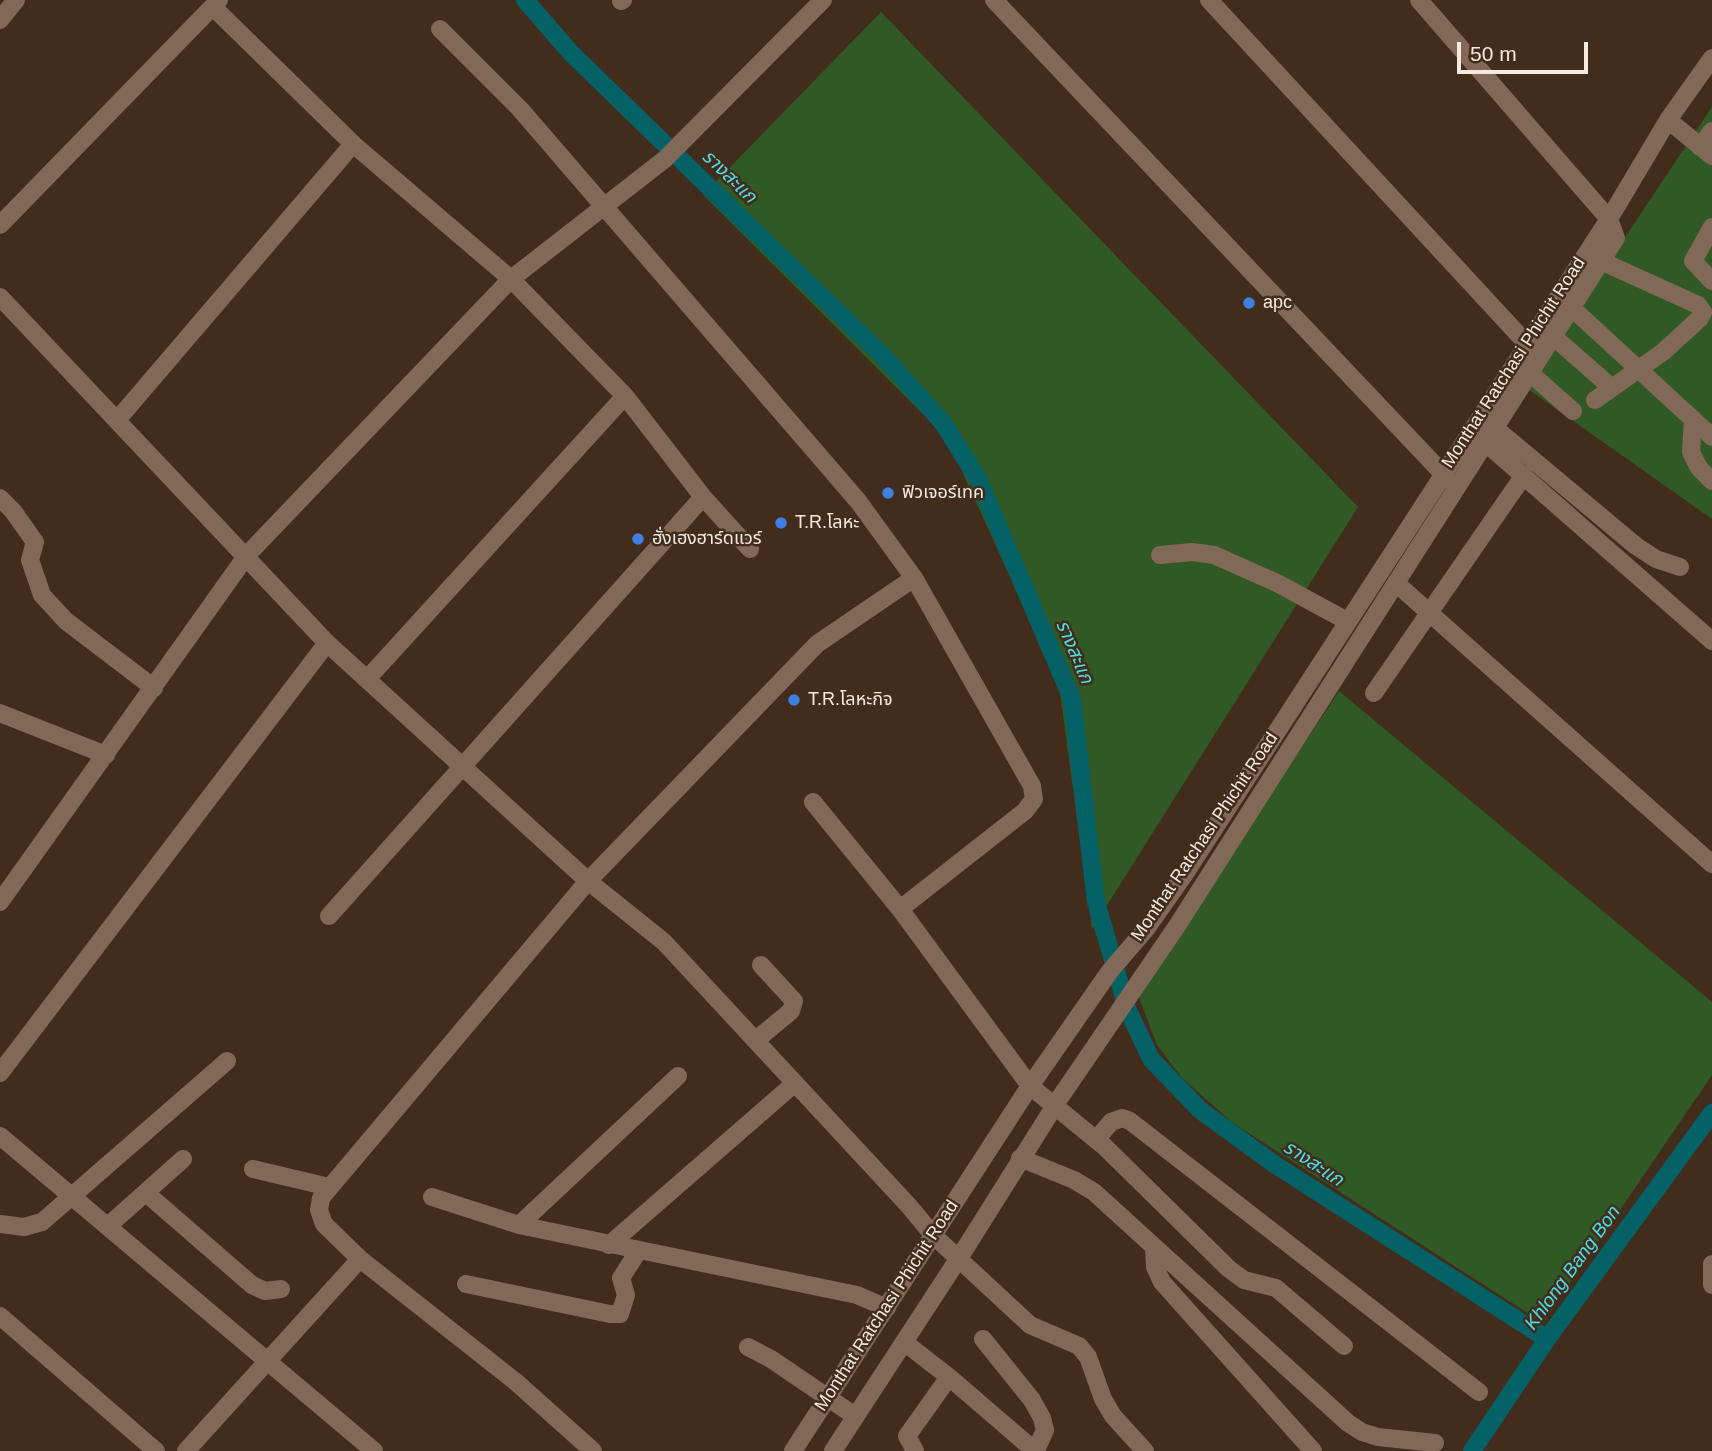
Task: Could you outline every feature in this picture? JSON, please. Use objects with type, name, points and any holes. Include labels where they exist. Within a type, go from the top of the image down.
[{"type":"street","points":[[0,20],[16,0]]},
{"type":"street","points":[[0,902],[247,555],[511,279],[665,159],[823,0]]},
{"type":"street","points":[[994,0],[1458,488]]},
{"type":"street","points":[[1209,0],[1528,345]]},
{"type":"street","points":[[1444,0],[1424,6],[1609,219]]},
{"type":"street","points":[[0,225],[216,4],[353,144],[511,279],[625,396],[703,497],[750,549]]},
{"type":"street","points":[[440,29],[520,109],[858,501],[914,578],[1032,786],[1034,799],[1025,811],[900,909]]},
{"type":"street","name":"Monthat Ratchasi Phichit Road","points":[[793,1451],[1030,1086],[1110,971],[1158,914],[1609,219],[1668,120],[1712,58]]},
{"type":"street","points":[[1668,120],[1706,151],[1712,131]]},
{"type":"street","points":[[118,419],[353,144]]},
{"type":"street","name":"Monthat Ratchasi Phichit Road","points":[[833,1451],[1020,1158],[1177,926],[1603,262],[1616,238],[1609,219]]},
{"type":"street","points":[[1712,227],[1693,261],[1712,281]]},
{"type":"street","points":[[1595,400],[1640,370],[1700,318],[1703,312],[1698,305],[1603,262]]},
{"type":"street","points":[[0,297],[327,642],[588,881],[664,942],[757,1040],[933,1236],[1030,1325],[1079,1346],[1088,1357],[1103,1399],[1113,1416],[1145,1451]]},
{"type":"street","points":[[1573,309],[1712,437]]},
{"type":"street","points":[[1554,337],[1612,388]]},
{"type":"street","points":[[1531,374],[1573,411]]},
{"type":"street","points":[[368,678],[625,396]]},
{"type":"street","points":[[1693,419],[1691,452],[1699,468],[1712,481]]},
{"type":"street","points":[[1492,437],[1524,475],[1712,641]]},
{"type":"street","points":[[1492,437],[1636,546],[1656,559],[1680,567]]},
{"type":"street","points":[[1374,692],[1524,475]]},
{"type":"street","points":[[329,916],[703,497]]},
{"type":"street","points":[[0,498],[35,541],[30,560],[42,594],[65,621],[154,688]]},
{"type":"street","points":[[1160,555],[1192,552],[1214,555],[1277,583],[1347,621]]},
{"type":"street","points":[[593,1451],[516,1382],[360,1259],[324,1224],[318,1210],[329,1187],[588,881],[817,644],[914,578]]},
{"type":"street","points":[[1397,584],[1712,864]]},
{"type":"street","points":[[0,1073],[327,642]]},
{"type":"street","points":[[0,713],[106,755]]},
{"type":"street","points":[[813,803],[900,909],[1030,1086],[1096,1140],[1229,1269],[1244,1280],[1276,1288],[1345,1346]]},
{"type":"street","points":[[1158,914],[1177,926]]},
{"type":"street","points":[[757,1040],[791,1011],[794,1001],[761,965]]},
{"type":"street","points":[[1088,1005],[1113,1020]]},
{"type":"street","points":[[0,1224],[24,1227],[41,1222],[227,1061]]},
{"type":"street","points":[[519,1225],[678,1076]]},
{"type":"street","points":[[609,1245],[795,1083]]},
{"type":"street","points":[[1096,1140],[1111,1122],[1122,1118],[1130,1121],[1479,1392]]},
{"type":"street","points":[[0,1136],[374,1451]]},
{"type":"street","points":[[1020,1158],[1074,1180],[1094,1192],[1348,1423],[1362,1432],[1378,1437],[1436,1443]]},
{"type":"street","points":[[108,1226],[183,1159]]},
{"type":"street","points":[[253,1169],[329,1187]]},
{"type":"street","points":[[146,1193],[252,1285],[265,1292],[281,1289]]},
{"type":"street","points":[[432,1197],[519,1225],[857,1295],[887,1308]]},
{"type":"street","points":[[1154,1247],[1155,1267],[1162,1282],[1313,1451]]},
{"type":"street","points":[[466,1284],[620,1314],[626,1295],[621,1278],[639,1250]]},
{"type":"street","points":[[186,1451],[360,1259]]},
{"type":"street","points":[[1712,1264],[1712,1285]]},
{"type":"street","points":[[0,1316],[156,1451]]},
{"type":"street","points":[[904,1342],[1036,1451],[1045,1430],[1042,1418],[1032,1400],[983,1339]]},
{"type":"street","points":[[748,1348],[789,1370],[855,1416]]},
{"type":"street","points":[[915,1451],[908,1436],[949,1377]]},
{"type":"green space","points":[[881,12],[1358,507],[1092,929],[1059,685],[947,438],[703,195]]},
{"type":"green space","points":[[1712,107],[1712,519],[1525,387]]},
{"type":"green space","points":[[1339,691],[1712,1002],[1712,1075],[1543,1323],[1233,1123],[1182,1078],[1157,1045],[1138,995]]},
{"type":"waterway","name":"รางสะแก","points":[[525,0],[571,53],[884,357],[943,423],[978,479],[1072,699],[1096,902],[1127,1008],[1151,1059],[1200,1110],[1274,1164],[1547,1339]]},
{"type":"waterway","name":"Khlong Bang Bon","points":[[1472,1451],[1547,1339],[1712,1113]]},
{"type":"place","name":"apc","points":[[1249,303]]},
{"type":"place","name":"ฟิวเจอร์เทค","points":[[888,493]]},
{"type":"place","name":"T.R.โลหะ","points":[[781,523]]},
{"type":"place","name":"ฮั่งเฮงฮาร์ดแวร์","points":[[638,539]]},
{"type":"place","name":"T.R.โลหะกิจ","points":[[794,700]]}]
